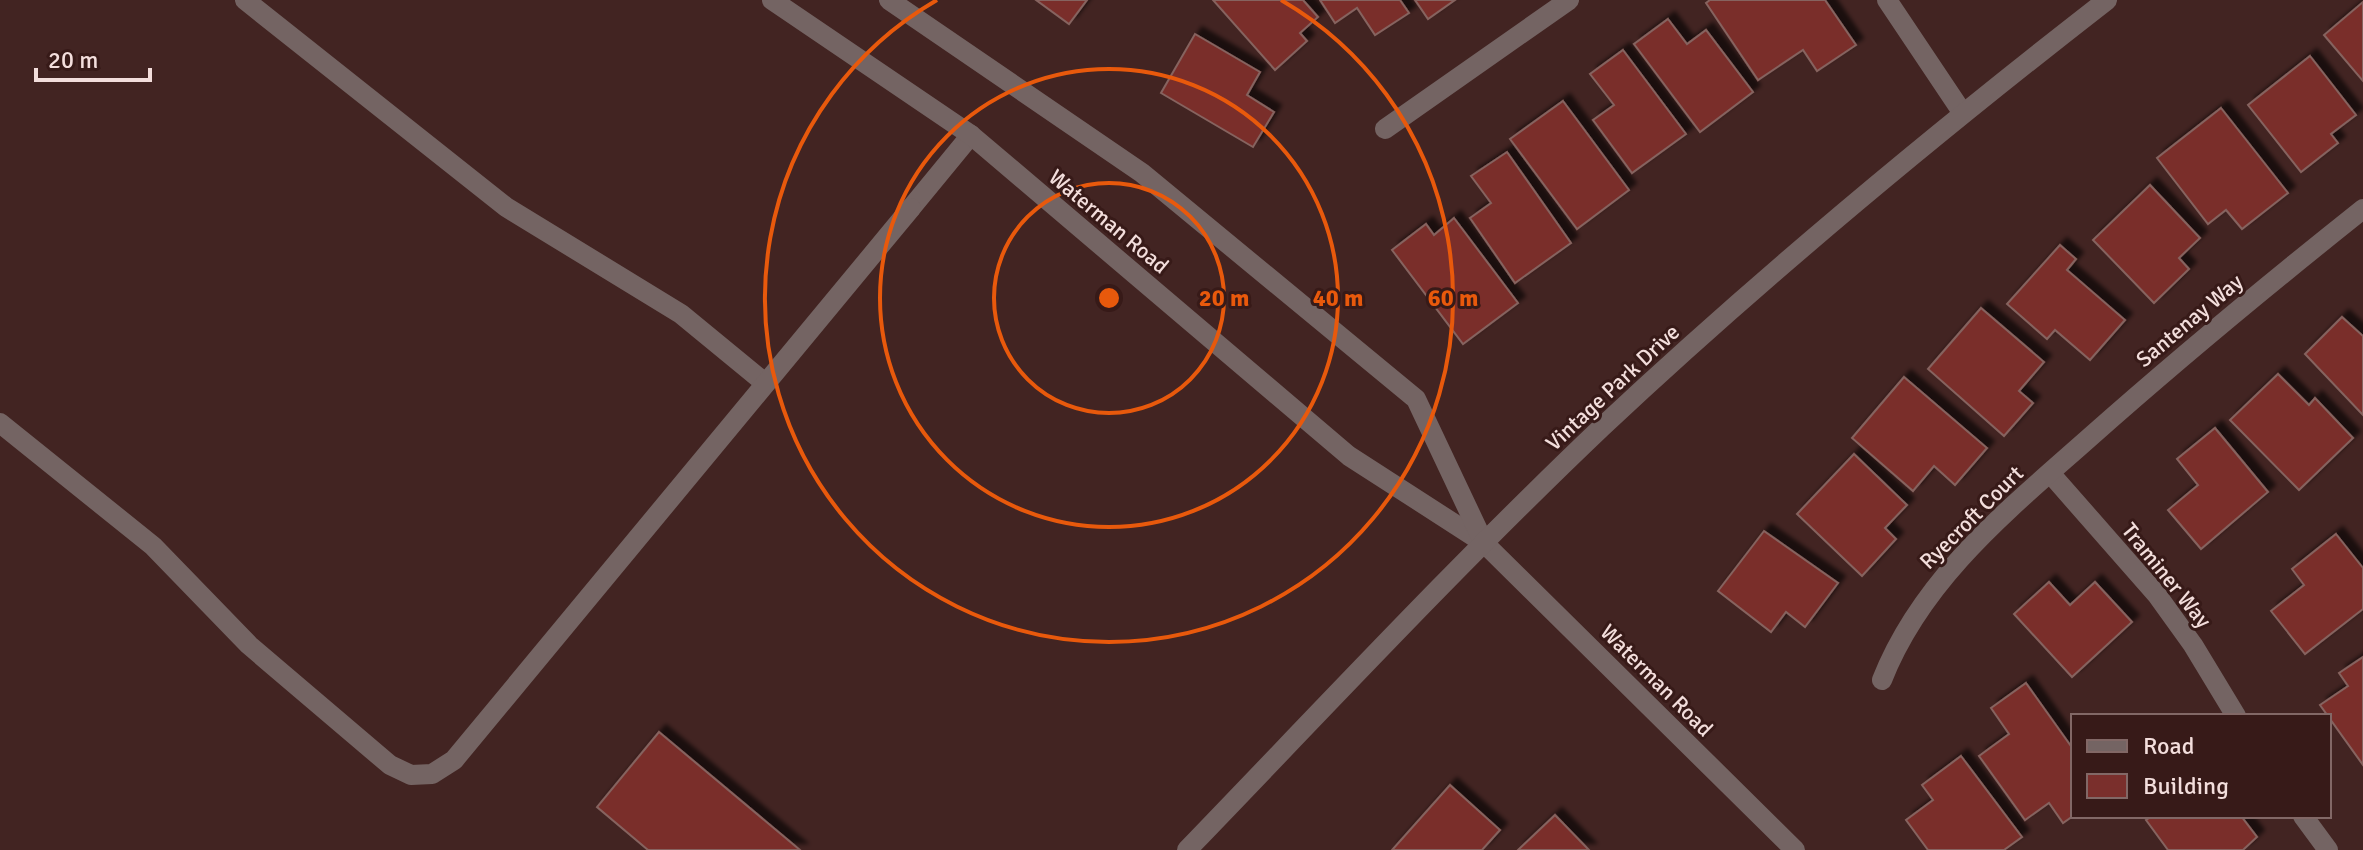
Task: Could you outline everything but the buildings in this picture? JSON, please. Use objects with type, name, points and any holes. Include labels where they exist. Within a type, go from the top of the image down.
[{"type":"street","points":[[245,0],[506,207],[681,314],[765,383]]},
{"type":"street","name":"Waterman Road","points":[[772,0],[971,135],[1349,456],[1484,543],[1795,850]]},
{"type":"street","name":"Waterman Road","points":[[889,0],[1142,173],[1416,399],[1484,543]]},
{"type":"street","points":[[1385,129],[1569,0]]},
{"type":"street","points":[[1887,0],[1962,112]]},
{"type":"street","name":"Vintage Park Drive","points":[[1187,850],[1484,543],[1703,334],[1962,112],[2107,0]]},
{"type":"street","points":[[0,423],[153,546],[249,645],[390,765],[411,775],[432,774],[454,760],[971,135]]},
{"type":"street","name":"Santenay Way","points":[[2050,473],[2175,362],[2363,209]]},
{"type":"street","name":"Ryecroft Court","points":[[1882,680],[1921,605],[1956,560],[2050,473]]},
{"type":"street","name":"Traminer Way","points":[[2050,473],[2157,595],[2193,645],[2235,714]]},
{"type":"street","points":[[2304,818],[2328,850]]}]
